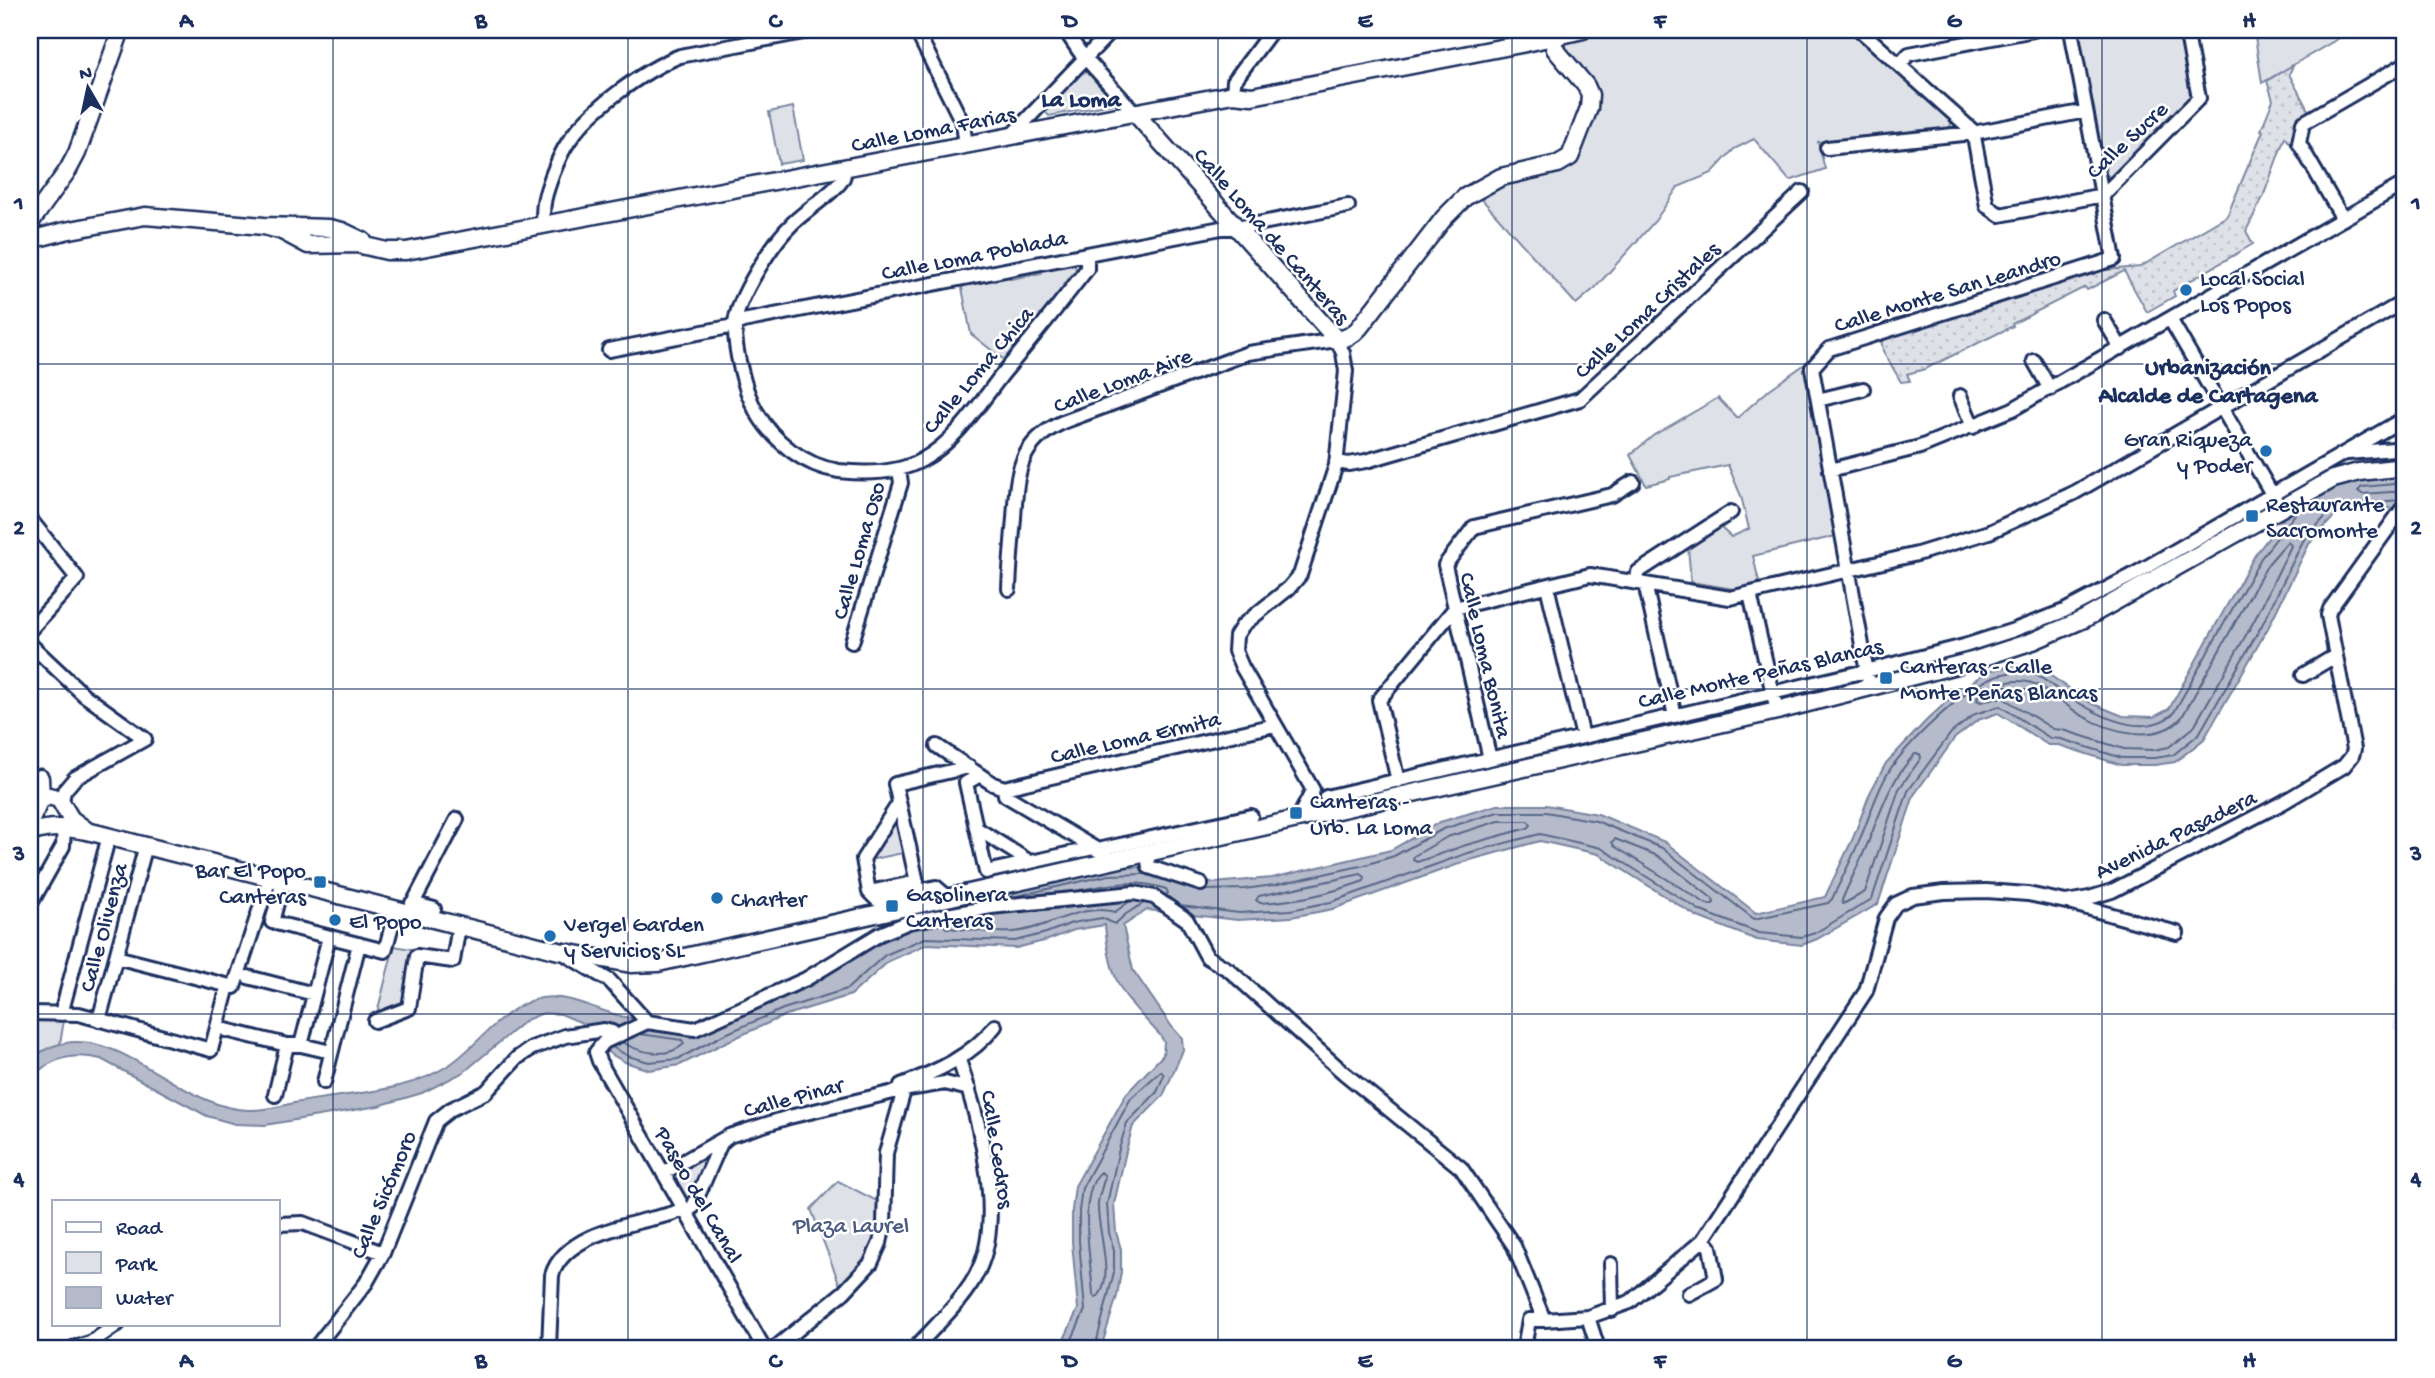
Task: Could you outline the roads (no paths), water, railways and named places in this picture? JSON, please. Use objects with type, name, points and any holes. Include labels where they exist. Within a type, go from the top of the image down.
[{"type":"main road","points":[[30,223],[77,153],[121,30]]},
{"type":"main road","name":"Calle Loma Farias","points":[[30,240],[145,216],[264,226],[282,231],[308,245],[357,244],[387,251],[406,251],[1233,94],[1252,96],[1583,30]]},
{"type":"main road","points":[[1337,340],[1350,336],[1359,328],[1444,218],[1465,197],[1501,177],[1558,164],[1570,157],[1589,108],[1590,95],[1586,86],[1555,49],[1552,36]]},
{"type":"main road","name":"Calle Loma de Canteras","points":[[1135,113],[1337,340]]},
{"type":"main road","name":"Calle Monte Peñas Blancas","points":[[1328,805],[1777,711],[1993,655],[2069,627],[2276,501],[2347,474],[2405,467]]},
{"type":"main road","points":[[35,773],[42,793],[34,812],[38,822],[88,831],[405,909],[459,926],[559,951],[631,964],[658,964],[950,899],[1100,854],[1147,854],[1304,819],[1328,805]]},
{"type":"main road","points":[[35,773],[62,803],[75,824],[88,831]]},
{"type":"main road","points":[[34,812],[49,796],[62,803]]},
{"type":"main road","points":[[30,833],[55,827],[63,821],[62,803]]},
{"type":"street","points":[[544,225],[544,198],[567,143],[585,121],[628,86],[680,56],[814,30]]},
{"type":"street","points":[[916,30],[963,124],[966,145]]},
{"type":"street","name":"Calle Loma de Canteras","points":[[1065,30],[1085,58],[1135,113]]},
{"type":"street","points":[[1010,136],[1112,30]]},
{"type":"street","points":[[1233,94],[1234,81],[1272,30]]},
{"type":"street","points":[[1860,30],[1973,133]]},
{"type":"street","points":[[1899,65],[1909,54],[2034,30]]},
{"type":"street","points":[[2071,30],[2103,195]]},
{"type":"street","name":"Calle Sucre","points":[[1973,133],[1987,206],[2000,215],[2103,195],[2199,98],[2186,30]]},
{"type":"street","points":[[2343,219],[2299,143],[2304,123],[2405,64]]},
{"type":"street","points":[[1038,107],[1033,119],[1037,126],[1044,129],[1053,128]]},
{"type":"street","points":[[1827,148],[1973,133],[2087,111]]},
{"type":"street","name":"Calle Loma Chica","points":[[843,168],[842,181],[792,223],[763,259],[735,325],[741,367],[749,396],[764,424],[780,442],[803,458],[833,470],[864,472],[899,469],[924,459],[963,425],[1087,269],[1087,254]]},
{"type":"street","points":[[1830,470],[1920,447],[1973,428],[2014,409],[2405,183]]},
{"type":"street","name":"Calle Loma Cristales","points":[[1336,462],[1349,464],[1366,461],[1580,398],[1802,192]]},
{"type":"street","name":"Calle Monte San Leandro","points":[[1870,688],[1812,368],[1829,349],[2114,259],[2103,195]]},
{"type":"street","name":"Calle Loma Poblada","points":[[609,350],[735,325],[743,321],[1221,228],[1237,228],[1348,206]]},
{"type":"street","points":[[1398,780],[1379,700],[1455,608],[1590,575],[1730,598],[1941,548],[2012,522],[2074,493],[2405,301]]},
{"type":"street","points":[[2170,319],[2276,501]]},
{"type":"street","points":[[2104,320],[2121,348]]},
{"type":"street","name":"Calle Loma de Canteras","points":[[1313,790],[1237,659],[1236,636],[1243,625],[1289,588],[1300,575],[1336,462],[1346,371],[1343,353],[1337,340]]},
{"type":"street","name":"Calle Loma Aire","points":[[1009,589],[1018,473],[1025,453],[1046,432],[1063,422],[1248,353],[1337,340]]},
{"type":"street","points":[[2034,360],[2050,389]]},
{"type":"street","points":[[1818,400],[1863,389]]},
{"type":"street","points":[[1959,396],[1973,428]]},
{"type":"street","name":"Calle Monte Peñas Blancas","points":[[1328,805],[1398,780],[1866,671],[1976,642],[2064,611],[2276,501],[2344,453],[2405,418]]},
{"type":"street","points":[[2344,453],[2405,448]]},
{"type":"street","name":"Calle Loma Oso","points":[[852,642],[901,482],[899,469]]},
{"type":"street","name":"Calle Loma Bonita","points":[[1490,759],[1445,565],[1474,527],[1612,495],[1633,482]]},
{"type":"street","name":"Avenida Pasadera","points":[[1544,1320],[1588,1317],[1630,1302],[1703,1240],[1866,991],[1886,918],[1896,904],[1913,896],[1986,891],[2028,894],[2066,902],[2089,898],[2126,885],[2282,803],[2349,762],[2354,749],[2329,622],[2330,609],[2405,505]]},
{"type":"street","points":[[1675,716],[1647,593],[1638,572],[1731,512]]},
{"type":"street","points":[[30,519],[78,578],[30,630]]},
{"type":"street","points":[[1547,586],[1583,737]]},
{"type":"street","points":[[1750,594],[1777,711]]},
{"type":"street","points":[[30,645],[84,695],[145,739],[75,778],[64,791],[62,803]]},
{"type":"street","points":[[2303,675],[2335,656]]},
{"type":"street","name":"Calle Loma Ermita","points":[[1004,788],[1275,724]]},
{"type":"street","points":[[937,746],[993,784],[1004,788],[1005,795],[1100,854]]},
{"type":"street","points":[[873,896],[917,882],[895,784],[974,771]]},
{"type":"street","points":[[974,771],[966,783],[985,872],[1030,862],[1100,854],[1251,816]]},
{"type":"street","points":[[1304,819],[1302,811],[1313,790],[1328,805]]},
{"type":"street","points":[[873,896],[863,859],[899,803]]},
{"type":"street","points":[[277,879],[272,922],[385,951],[405,909],[457,819]]},
{"type":"street","points":[[30,905],[63,846],[55,827]]},
{"type":"street","points":[[976,828],[1030,862]]},
{"type":"street","points":[[61,1014],[109,836]]},
{"type":"street","name":"Calle Olivenza","points":[[99,1020],[146,845]]},
{"type":"street","points":[[1147,854],[1149,867],[1200,884]]},
{"type":"street","points":[[30,1013],[79,1014],[211,1050],[231,987],[277,879]]},
{"type":"street","points":[[873,896],[936,887],[950,899]]},
{"type":"street","points":[[614,1036],[647,1022],[695,1029],[806,979],[880,934],[909,922],[991,907],[1134,892],[1146,895],[1170,906],[1187,920],[1207,957],[1228,970],[1344,1073],[1461,1168],[1514,1246],[1544,1320],[1529,1320],[1524,1348]]},
{"type":"street","points":[[2066,902],[2177,933]]},
{"type":"street","points":[[405,909],[435,909]]},
{"type":"street","points":[[375,1021],[409,1008],[417,956],[453,961],[459,926]]},
{"type":"street","points":[[301,1045],[329,937]]},
{"type":"street","points":[[324,1082],[359,944]]},
{"type":"street","points":[[559,951],[610,981],[647,1022]]},
{"type":"street","points":[[116,957],[231,987]]},
{"type":"street","points":[[248,977],[314,994]]},
{"type":"street","name":"Calle Pinar","points":[[868,1098],[959,1060],[995,1026]]},
{"type":"street","points":[[226,1030],[287,1045],[301,1045],[331,1052]]},
{"type":"street","name":"Calle Sicómoro","points":[[315,1348],[366,1283],[383,1253],[431,1129],[443,1114],[486,1092],[517,1058],[541,1044],[565,1036],[604,1030],[612,1032],[614,1036]]},
{"type":"street","name":"Paseo del Canal","points":[[614,1036],[597,1048],[599,1061],[764,1348]]},
{"type":"street","points":[[275,1095],[287,1045]]},
{"type":"street","name":"Calle Cedros","points":[[915,1348],[972,1282],[987,1246],[990,1211],[988,1183],[977,1115],[959,1060]]},
{"type":"street","name":"Calle Pinar","points":[[663,1173],[729,1136],[789,1117],[902,1090],[945,1083],[969,1089]]},
{"type":"street","points":[[775,1348],[860,1277],[876,1254],[884,1224],[886,1153],[902,1090]]},
{"type":"street","name":"Calle Pinar","points":[[684,1210],[693,1207],[721,1143],[729,1136]]},
{"type":"street","points":[[550,1348],[552,1275],[566,1251],[589,1237],[684,1210]]},
{"type":"street","points":[[280,1224],[303,1223],[383,1253]]},
{"type":"street","points":[[1689,1294],[1716,1279],[1710,1247],[1703,1240]]},
{"type":"street","points":[[1612,1264],[1612,1310]]},
{"type":"street","points":[[1588,1317],[1598,1348]]},
{"type":"street","points":[[73,1348],[90,1343],[115,1326]]},
{"type":"water","points":[[2405,468],[2405,507],[2338,512],[2309,544],[2268,628],[2204,739],[2175,762],[2121,765],[2059,745],[2048,745],[1998,713],[1978,720],[1955,738],[1914,795],[1878,904],[1802,945],[1757,940],[1698,917],[1598,854],[1540,841],[1470,860],[1333,909],[1291,917],[1238,920],[1147,910],[1123,926],[1133,970],[1182,1038],[1183,1050],[1163,1096],[1133,1126],[1126,1151],[1114,1204],[1116,1232],[1121,1249],[1121,1272],[1117,1296],[1101,1348],[1060,1348],[1078,1309],[1072,1242],[1075,1186],[1126,1094],[1163,1055],[1164,1042],[1120,986],[1110,961],[1105,925],[1074,930],[1016,948],[927,944],[889,961],[851,995],[786,1015],[680,1065],[649,1070],[625,1062],[602,1049],[588,1028],[580,1022],[561,1014],[543,1013],[526,1020],[464,1072],[422,1093],[378,1106],[265,1125],[235,1124],[207,1116],[101,1059],[91,1057],[54,1061],[30,1078],[30,1060],[57,1045],[84,1042],[111,1049],[220,1105],[248,1110],[379,1090],[417,1081],[435,1073],[462,1055],[513,1010],[537,999],[556,997],[630,1018],[697,1025],[813,971],[881,930],[882,920],[1109,868],[1149,867],[1201,884],[1272,878],[1391,850],[1440,822],[1497,805],[1546,805],[1598,814],[1665,842],[1756,913],[1825,897],[1853,838],[1870,793],[1886,763],[1956,693],[1988,671],[2013,665],[2036,666],[2091,703],[2123,716],[2154,717],[2169,709],[2255,555],[2302,495]]},
{"type":"place","name":"Local Social Los Popos","points":[[2186,290]]},
{"type":"place","name":"Gran Riqueza y Poder","points":[[2266,451]]},
{"type":"place","name":"Restaurante Sacromonte","points":[[2252,516]]},
{"type":"place","name":"Canteras - Calle Monte Peñas Blancas","points":[[1886,678]]},
{"type":"place","name":"Canteras - Urb. La Loma","points":[[1296,813]]},
{"type":"place","name":"Bar El Popo Canteras","points":[[320,882]]},
{"type":"place","name":"Charter","points":[[717,898]]},
{"type":"place","name":"Gasolinera Canteras","points":[[892,906]]},
{"type":"place","name":"El Popo","points":[[335,920]]},
{"type":"place","name":"Vergel Garden y Servicios SL","points":[[550,936]]},
{"type":"district","name":"La Loma","points":[[1081,98]]},
{"type":"district","name":"Urbanización Alcalde de Cartagena","points":[[2208,380]]},
{"type":"park label","name":"Plaza Laurel","points":[[851,1224]]}]
